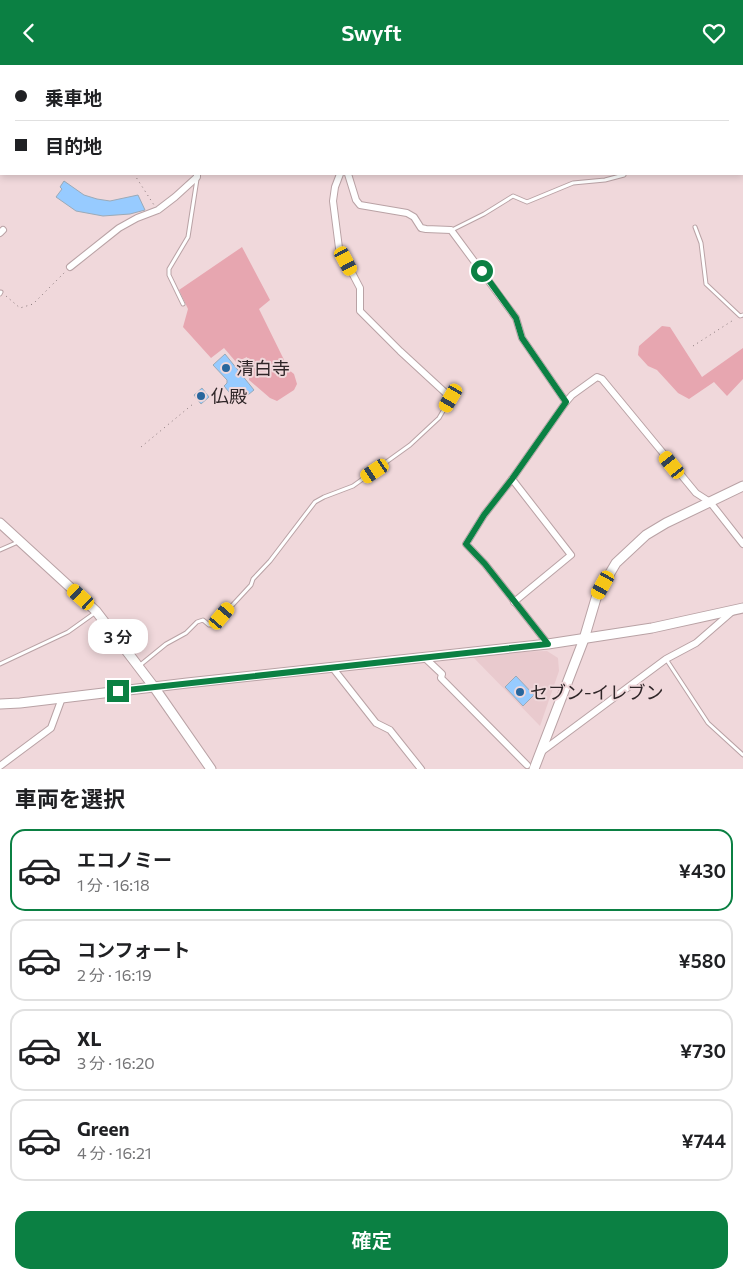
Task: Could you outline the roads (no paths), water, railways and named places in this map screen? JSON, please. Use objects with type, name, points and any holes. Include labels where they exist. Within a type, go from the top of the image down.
[{"type":"street","points":[[340,175],[335,187],[334,201],[340,248],[360,288],[360,311],[451,398]]},
{"type":"street","points":[[348,175],[356,200],[360,205],[407,213],[414,217],[421,227],[426,229],[451,230],[516,318],[522,338],[566,402]]},
{"type":"street","points":[[70,267],[119,228],[137,218],[158,210],[182,192],[197,176]]},
{"type":"street","points":[[548,644],[485,564],[466,544],[484,515],[512,479],[566,402],[572,395],[597,377],[602,379],[696,493],[710,502],[743,544]]},
{"type":"street","points":[[512,479],[571,555],[514,603]]},
{"type":"street","points":[[424,657],[442,674],[441,678],[529,768],[540,753],[584,639],[597,595],[616,563],[646,535],[666,523],[743,486]]},
{"type":"street","points":[[0,523],[96,611],[154,687],[211,769]]},
{"type":"street","points":[[0,704],[548,644],[652,628],[739,609]]},
{"type":"street","points":[[540,753],[666,659],[696,643],[739,609]]},
{"type":"street","points":[[332,667],[376,723],[390,730],[421,769]]},
{"type":"street","points":[[0,766],[51,728],[62,698]]},
{"type":"lane","points":[[451,230],[484,214],[513,195],[526,202],[573,183],[624,175]]},
{"type":"lane","points":[[183,305],[169,275],[169,269],[188,237],[197,176]]},
{"type":"lane","points":[[695,227],[701,243],[706,284],[741,316]]},
{"type":"lane","points":[[138,666],[166,644],[186,633],[197,622],[203,620],[209,625],[214,625],[251,585],[253,579],[276,554],[315,502],[353,486],[410,445],[439,418],[451,398]]},
{"type":"lane","points":[[0,550],[20,541]]},
{"type":"lane","points":[[0,664],[68,632],[96,611]]},
{"type":"lane","points":[[666,659],[708,723],[743,755]]},
{"type":"place","name":"清白寺","points":[[226,368]]},
{"type":"place","name":"仏殿","points":[[201,396]]},
{"type":"place","name":"セブン-イレブン","points":[[520,692]]}]
